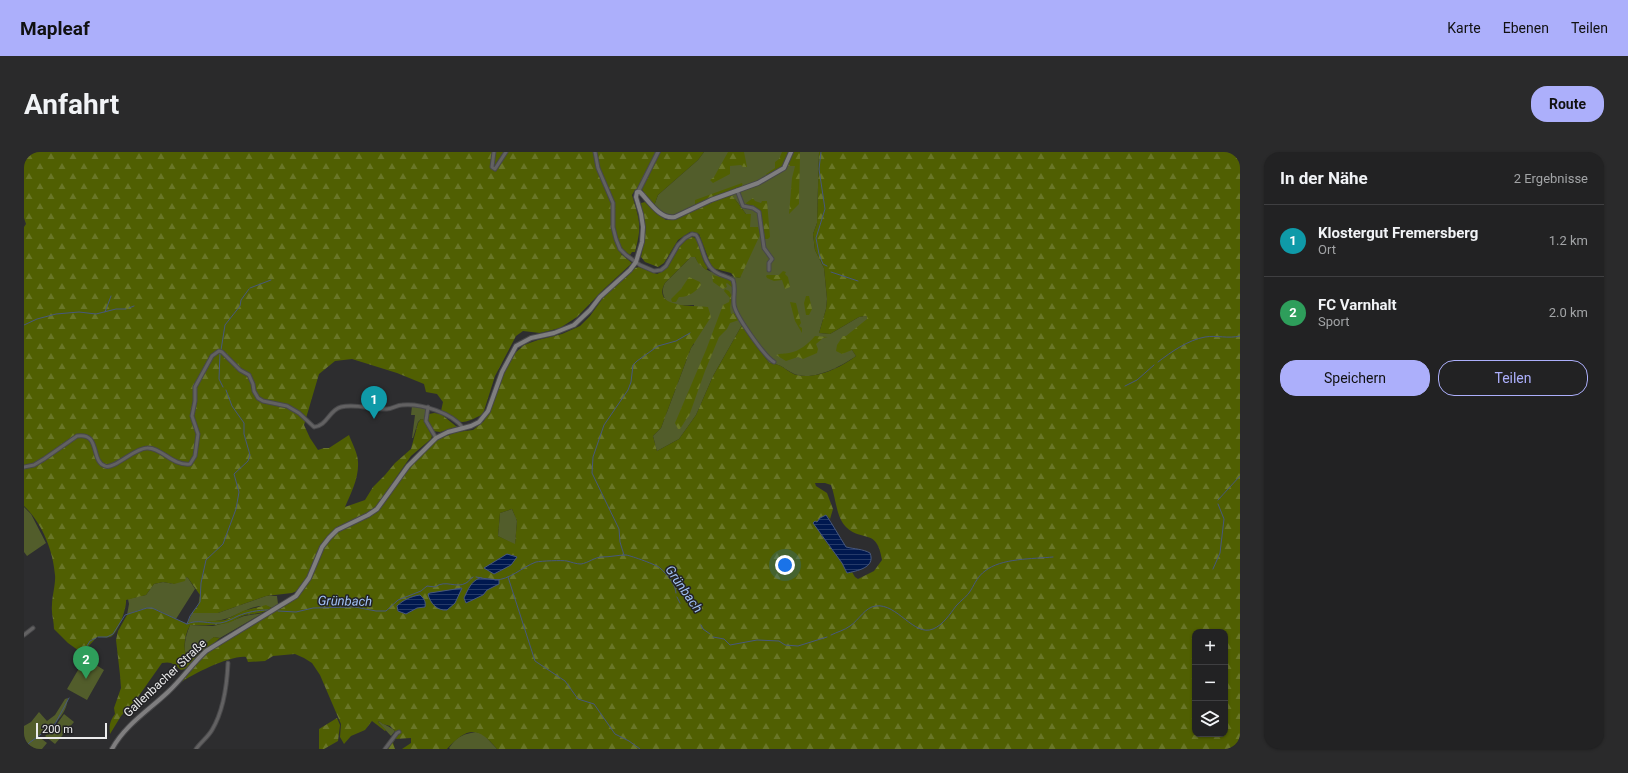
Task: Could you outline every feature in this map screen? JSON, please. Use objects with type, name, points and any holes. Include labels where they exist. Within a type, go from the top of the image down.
[{"type":"main road","points":[[436,438],[448,432],[479,422],[488,411],[502,372],[516,346],[531,338],[566,329],[580,321],[600,297],[630,270],[636,262],[642,242],[643,227],[636,193],[638,192],[642,194],[651,206],[671,218],[711,200],[758,183],[784,168],[791,152]]},
{"type":"main road","name":"Gallenbacher Straße","points":[[112,749],[127,728],[175,685],[195,661],[206,651],[296,596],[309,578],[322,547],[329,538],[337,530],[377,509],[408,466],[436,438]]},
{"type":"street","points":[[494,152],[491,164],[495,169],[506,152]]},
{"type":"street","points":[[594,152],[598,168],[613,203],[614,233],[617,245],[623,252],[636,262],[654,270],[661,270],[666,266],[678,245],[692,234],[696,235],[700,240],[707,262],[712,270],[733,280],[735,290],[734,305],[738,315],[755,341],[774,362]]},
{"type":"street","points":[[638,192],[658,152]]},
{"type":"street","points":[[737,190],[743,206],[753,208],[758,212],[764,248],[772,259],[769,263],[769,270]]},
{"type":"street","points":[[24,467],[34,465],[77,436],[82,435],[91,440],[99,462],[104,466],[109,467],[132,452],[148,448],[173,461],[190,464],[195,456],[198,434],[192,416],[195,401],[195,387],[212,356],[219,351],[222,352],[240,370],[249,375],[258,398],[263,401],[287,406],[314,427],[322,424],[334,411],[340,408],[352,406],[388,409],[406,404],[428,407],[450,418],[463,428]]},
{"type":"street","points":[[428,407],[426,421],[436,438]]},
{"type":"street","points":[[24,635],[33,628]]},
{"type":"street","points":[[196,749],[208,736],[216,721],[226,693],[228,663]]},
{"type":"street","points":[[385,749],[397,733],[400,732]]},
{"type":"green space","points":[[24,152],[704,152],[698,160],[658,195],[654,206],[641,188],[635,190],[632,195],[637,212],[639,236],[635,252],[632,252],[630,255],[624,251],[621,254],[632,263],[577,317],[560,328],[540,333],[523,331],[516,336],[495,376],[483,414],[465,422],[457,421],[441,411],[443,402],[437,394],[426,392],[424,384],[397,373],[352,359],[335,361],[319,374],[304,425],[318,450],[329,448],[349,435],[355,448],[358,468],[354,485],[345,507],[365,500],[373,487],[395,463],[411,449],[418,423],[421,419],[424,420],[432,436],[431,439],[411,456],[375,508],[368,514],[343,525],[330,535],[306,580],[297,591],[266,596],[218,613],[192,613],[198,606],[200,595],[188,578],[186,577],[185,581],[174,584],[163,582],[154,584],[146,595],[126,600],[119,626],[113,635],[110,637],[97,637],[82,653],[68,643],[54,629],[52,602],[55,578],[52,556],[46,538],[36,520],[24,506],[24,227],[26,224],[24,218]]},
{"type":"green space","points":[[704,152],[819,152],[817,223],[813,234],[815,250],[824,268],[827,299],[826,309],[819,333],[830,334],[859,317],[867,316],[868,319],[846,337],[843,336],[856,356],[828,371],[812,376],[794,374],[782,366],[769,363],[742,325],[713,376],[696,415],[679,439],[657,451],[653,436],[661,428],[691,348],[694,344],[694,305],[677,305],[668,302],[663,293],[665,283],[691,257],[695,257],[703,267],[714,273],[740,278],[750,227],[746,214],[732,195],[732,191],[674,216],[667,215],[654,206],[658,195],[698,160]]},
{"type":"green space","points":[[728,152],[744,152],[747,167],[743,167],[741,165],[730,166],[730,174],[713,183],[710,180],[714,177]]},
{"type":"green space","points":[[782,152],[791,152],[784,168],[768,177],[766,174],[775,168],[775,162],[779,159]]},
{"type":"green space","points":[[792,152],[800,152],[799,204],[789,214],[792,178],[795,166],[786,166]]},
{"type":"green space","points":[[819,152],[1240,152],[1240,749],[497,749],[484,736],[472,732],[461,736],[447,749],[402,749],[411,743],[411,738],[395,739],[393,743],[395,749],[388,749],[397,733],[390,726],[379,721],[378,722],[386,730],[385,731],[372,721],[365,730],[351,736],[344,744],[340,737],[341,724],[320,675],[312,663],[295,654],[273,656],[265,661],[248,662],[246,657],[231,659],[203,670],[180,683],[196,663],[205,655],[220,644],[283,607],[300,594],[308,584],[323,549],[330,539],[338,532],[378,511],[396,483],[428,447],[438,439],[457,432],[473,430],[484,421],[492,405],[499,383],[514,354],[524,345],[562,334],[580,326],[590,316],[605,295],[635,268],[639,267],[657,274],[663,271],[681,244],[691,236],[697,239],[704,262],[708,268],[706,270],[698,263],[695,257],[691,257],[665,283],[662,291],[664,297],[676,304],[708,307],[711,317],[691,348],[661,428],[653,436],[657,451],[679,439],[696,415],[713,376],[742,325],[769,363],[782,366],[797,375],[812,376],[828,372],[856,356],[852,350],[842,354],[836,351],[837,345],[843,336],[846,336],[867,319],[867,316],[859,317],[830,334],[819,333],[826,309],[827,299],[824,268],[815,250],[813,234],[817,223]],"holes":[[[815,483],[825,483],[831,485],[838,513],[846,527],[852,532],[873,539],[877,543],[882,560],[874,571],[858,579],[852,572],[847,573],[842,563],[821,535],[817,522],[820,518],[826,515],[830,519],[833,509],[827,493],[816,486]],[[512,509],[517,521],[515,544],[498,536],[500,513]],[[507,554],[516,556],[501,571],[494,574],[485,568]],[[485,578],[499,580],[499,584],[487,590],[483,595],[466,603],[464,598],[470,586]],[[414,596],[420,607],[405,614],[398,611],[397,608],[401,602]]]},
{"type":"green space","points":[[742,183],[743,186],[695,205],[695,200]]},
{"type":"green space","points":[[732,195],[746,214],[751,214],[750,227],[758,227],[760,235],[740,278],[734,277],[731,273],[712,268],[699,234],[690,232],[678,240],[664,263],[658,267],[645,262],[641,257],[645,236],[641,203],[645,202],[666,220],[675,220],[703,205]]},
{"type":"green space","points":[[753,198],[755,201],[761,203],[762,201],[767,201],[770,237],[768,239],[765,239],[761,212],[753,205],[747,206],[746,203]]},
{"type":"green space","points":[[783,271],[786,272],[785,274],[788,277],[790,287],[785,289],[782,280],[774,281],[766,276],[779,275]]},
{"type":"green space","points":[[712,275],[732,280],[733,288],[727,283],[727,287],[723,289],[713,282]]},
{"type":"green space","points":[[689,277],[700,282],[701,285],[692,294],[679,297],[676,302],[672,302],[671,299],[681,289]]},
{"type":"green space","points":[[725,289],[729,291],[732,296],[730,308],[731,314],[734,313],[739,320],[730,323],[727,329],[719,337],[689,416],[680,429],[678,429],[675,423],[706,350],[723,305],[729,302],[730,298],[724,291]]},
{"type":"green space","points":[[806,296],[809,296],[812,309],[809,315],[806,315],[804,303]]},
{"type":"green space","points":[[790,302],[796,303],[801,323],[799,326],[802,328],[802,333],[795,321]]},
{"type":"green space","points":[[815,336],[828,337],[823,338],[816,344],[818,349],[817,353],[803,359],[798,357],[786,361],[776,355],[797,351]]},
{"type":"green space","points":[[412,406],[424,407],[426,409],[424,420],[421,419],[418,422],[413,438],[415,415],[411,415]]},
{"type":"green space","points":[[429,414],[441,414],[457,427],[440,432],[433,431],[427,420]]},
{"type":"green space","points":[[24,507],[31,514],[46,543],[27,556],[24,552]]},
{"type":"green space","points":[[512,509],[517,521],[515,545],[498,536],[500,513]]},
{"type":"green space","points":[[186,577],[195,589],[176,619],[152,609],[142,609],[127,615],[129,604],[128,599],[146,595],[154,584],[163,582],[174,584]]},
{"type":"green space","points":[[266,596],[277,596],[278,604],[272,608],[266,606],[254,607],[221,620],[188,622],[192,613],[218,613]]},
{"type":"green space","points":[[266,605],[272,608],[262,612],[245,615],[228,623],[214,625],[190,625],[185,640],[186,656],[191,657],[214,637],[220,638],[185,669],[181,670],[170,663],[162,663],[138,697],[121,716],[110,734],[110,723],[115,714],[114,708],[121,688],[116,640],[118,631],[127,615],[139,610],[152,608],[187,624],[188,622],[225,620],[243,611]]},
{"type":"green space","points":[[263,613],[220,638],[214,637],[191,657],[186,656],[185,640],[190,625],[213,626],[244,616]]},
{"type":"green space","points":[[85,658],[104,670],[87,700],[67,689]]},
{"type":"green space","points":[[68,698],[67,705],[58,720],[38,736],[47,743],[42,749],[24,749],[24,726],[31,722],[39,712],[47,721],[55,715],[65,699]]},
{"type":"green space","points":[[64,714],[74,722],[55,744],[45,736],[57,724]]},
{"type":"green space","points":[[337,718],[340,725],[338,741],[324,749],[319,749],[319,729]]},
{"type":"green space","points":[[379,721],[395,731],[391,736],[378,722]]},
{"type":"green space","points":[[476,732],[483,734],[497,749],[449,748],[460,737]]},
{"type":"water","points":[[826,515],[846,547],[870,553],[871,558],[868,565],[860,570],[847,573],[842,563],[813,523],[815,521],[817,522],[820,518]]},
{"type":"water","points":[[507,554],[517,557],[511,565],[494,574],[484,568]]},
{"type":"water","points":[[480,578],[499,580],[499,584],[487,590],[483,595],[466,603],[464,598],[468,589],[474,581]]},
{"type":"water","points":[[462,588],[455,603],[447,610],[434,606],[428,594],[430,593]]},
{"type":"water","points":[[420,595],[424,600],[425,607],[417,608],[406,614],[398,611],[397,606],[402,602],[411,597]]},
{"type":"waterway","points":[[821,152],[819,169],[825,209],[816,238],[819,254],[823,264],[827,266]]},
{"type":"waterway","points":[[831,272],[858,281]]},
{"type":"waterway","points":[[250,288],[271,280]]},
{"type":"waterway","points":[[221,350],[225,325],[240,306],[241,300],[249,289]]},
{"type":"waterway","points":[[105,312],[111,296]]},
{"type":"waterway","points":[[129,308],[134,306]]},
{"type":"waterway","points":[[24,325],[37,319],[56,314],[79,312],[96,314],[116,309],[126,309]]},
{"type":"waterway","points":[[624,555],[620,542],[619,529],[592,473],[593,457],[604,425],[628,390],[631,382],[633,365],[658,346],[676,341],[690,333]]},
{"type":"waterway","points":[[1158,362],[1168,354],[1192,341],[1205,337],[1240,336]]},
{"type":"waterway","points":[[220,353],[219,379],[223,387]]},
{"type":"waterway","points":[[1125,386],[1137,380],[1154,365]]},
{"type":"waterway","points":[[187,624],[190,616],[200,602],[201,583],[206,560],[223,544],[236,509],[239,492],[234,474],[248,461],[250,455],[244,434],[244,423],[232,406],[226,390]]},
{"type":"waterway","points":[[1218,500],[1240,476]]},
{"type":"waterway","points":[[1213,569],[1220,553],[1224,519],[1218,504]]},
{"type":"waterway","name":"Grünbach","points":[[495,580],[511,576],[536,562],[567,561],[581,564],[599,557],[626,555],[660,568],[671,580],[676,593]]},
{"type":"waterway","name":"Grünbach","points":[[831,635],[848,627],[865,611],[876,606],[884,606],[891,609],[919,628],[926,630],[933,629],[946,619],[970,592],[980,575],[985,571],[1008,561],[1053,557]]},
{"type":"waterway","name":"Grünbach","points":[[278,611],[296,612],[313,608],[355,607],[376,611],[386,611],[398,600],[421,591],[427,586],[435,587],[443,584],[462,585],[473,577]]},
{"type":"waterway","name":"Grünbach","points":[[476,577],[482,578]]},
{"type":"waterway","points":[[508,577],[535,661],[565,681],[578,699],[594,704],[615,734],[629,741],[640,749]]},
{"type":"waterway","name":"Grünbach","points":[[677,597],[680,603]]},
{"type":"waterway","name":"Grünbach","points":[[98,637],[107,637],[113,634],[125,615],[147,608],[152,608],[187,624],[199,622],[220,623],[249,612],[268,610]]},
{"type":"waterway","name":"Grünbach","points":[[701,625],[703,629],[710,634]]},
{"type":"waterway","name":"Grünbach","points":[[713,637],[724,639],[730,645],[757,640],[779,641],[785,645],[798,646],[827,637]]},
{"type":"waterway","name":"Grünbach","points":[[85,649],[90,641],[96,638]]},
{"type":"waterway","name":"Grünbach","points":[[24,749],[29,743],[55,724],[69,698]]},
{"type":"place","name":"Klostergut Fremersberg","points":[[374,419]]},
{"type":"place","name":"FC Varnhalt","points":[[86,679]]}]
